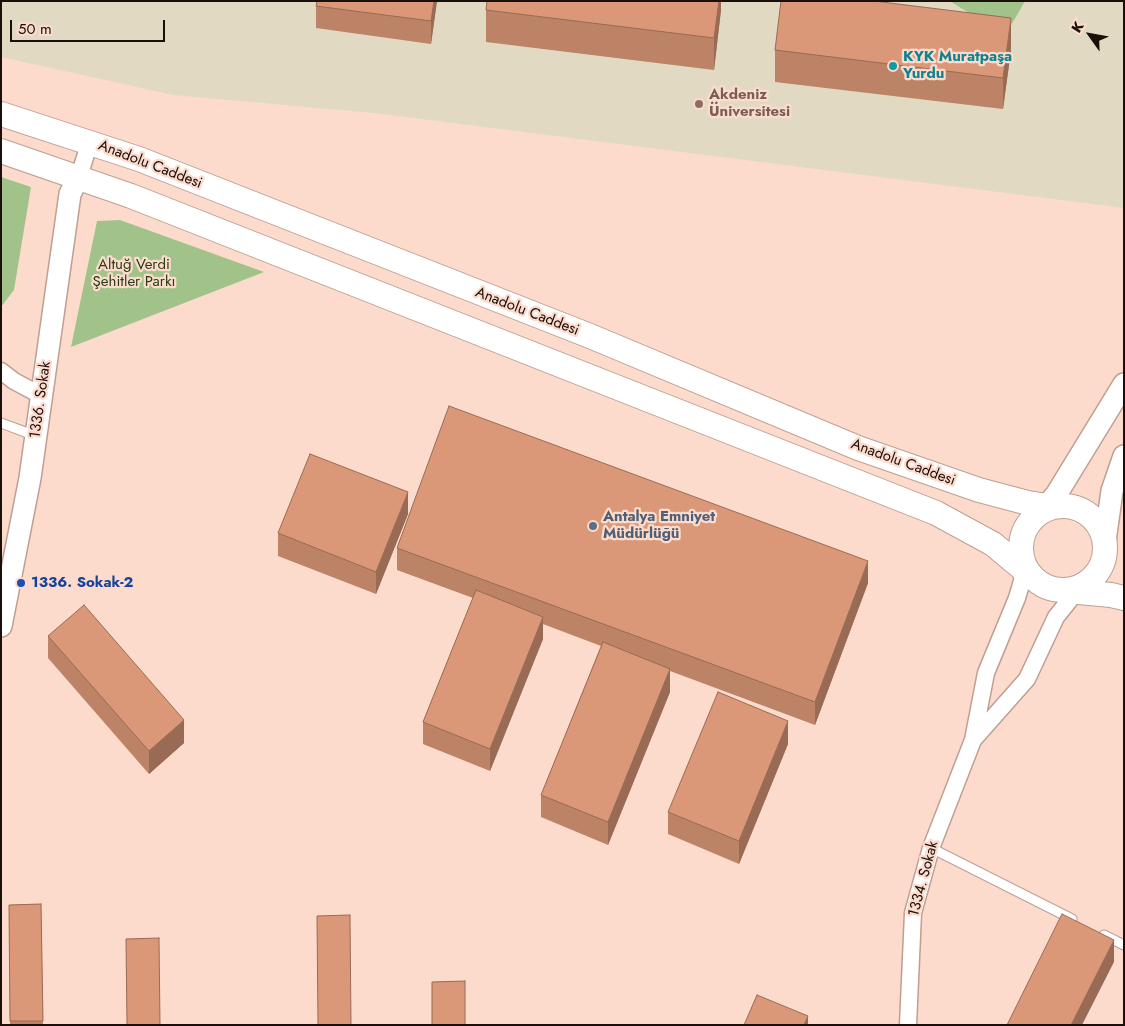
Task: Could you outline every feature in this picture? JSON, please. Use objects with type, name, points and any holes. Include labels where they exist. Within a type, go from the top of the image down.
[{"type":"main road","name":"Anadolu Caddesi","points":[[1,114],[90,142],[590,336],[858,448],[979,490],[1047,508]]},
{"type":"main road","points":[[1,151],[79,176],[936,513],[993,544],[1046,586],[1111,594],[1124,598]]},
{"type":"main road","points":[[1025,568],[1021,548],[1024,534],[1031,522],[1047,508],[1068,506],[1081,510],[1092,517],[1109,535],[1100,568],[1092,580],[1074,590]]},
{"type":"street","points":[[79,176],[90,142]]},
{"type":"street","name":"1336. Sokak","points":[[1,626],[36,436],[70,194],[79,176]]},
{"type":"street","points":[[1,371],[14,382],[42,396]]},
{"type":"street","points":[[1047,508],[1124,384]]},
{"type":"street","points":[[1109,535],[1112,491],[1124,456]]},
{"type":"street","name":"1334. Sokak","points":[[908,1025],[913,913],[931,848],[973,740],[986,673],[1017,598],[1025,568]]},
{"type":"street","name":"1334. Sokak","points":[[973,740],[1027,679],[1056,616],[1074,590]]},
{"type":"lane","points":[[1,423],[36,436]]},
{"type":"lane","points":[[931,848],[1080,923]]},
{"type":"lane","points":[[1097,932],[1124,945]]},
{"type":"shaded area","name":"Akdeniz Üniversitesi","points":[[1,1],[1124,1],[1124,208],[374,113],[173,95],[1,57]]},
{"type":"green space","points":[[950,1],[1025,1],[1005,36]]},
{"type":"green space","points":[[1,177],[31,187],[14,290],[1,307]]},
{"type":"green space","name":"Altuğ Verdi Şehitler Parkı","points":[[120,220],[264,272],[71,347],[97,221]]},
{"type":"building","points":[[317,1],[434,1],[431,21],[316,6]]},
{"type":"building","points":[[487,1],[719,1],[714,38],[486,10]]},
{"type":"building","points":[[781,1],[874,1],[1011,18],[1003,78],[775,50]]},
{"type":"building","points":[[449,406],[868,561],[815,702],[397,548]]},
{"type":"building","points":[[310,454],[408,492],[376,572],[278,533]]},
{"type":"building","points":[[476,590],[543,617],[490,749],[423,722]]},
{"type":"building","points":[[84,605],[184,720],[149,751],[48,636]]},
{"type":"building","points":[[603,642],[670,669],[608,822],[541,795]]},
{"type":"building","points":[[718,692],[788,721],[739,841],[668,812]]},
{"type":"building","points":[[41,904],[43,1021],[10,1021],[9,905]]},
{"type":"building","points":[[1062,914],[1114,940],[1071,1025],[1007,1025]]},
{"type":"building","points":[[350,915],[351,1025],[318,1025],[317,916]]},
{"type":"building","points":[[159,938],[160,1025],[127,1025],[126,939]]},
{"type":"building","points":[[465,981],[465,1025],[432,1025],[432,982]]},
{"type":"building","points":[[757,995],[808,1016],[804,1025],[744,1025]]},
{"type":"place","name":"KYK Muratpaşa Yurdu","points":[[893,66]]},
{"type":"place","name":"Akdeniz Üniversitesi","points":[[699,104]]},
{"type":"place","name":"Antalya Emniyet Müdürlüğü","points":[[593,526]]},
{"type":"place","name":"1336. Sokak-2","points":[[21,583]]}]
